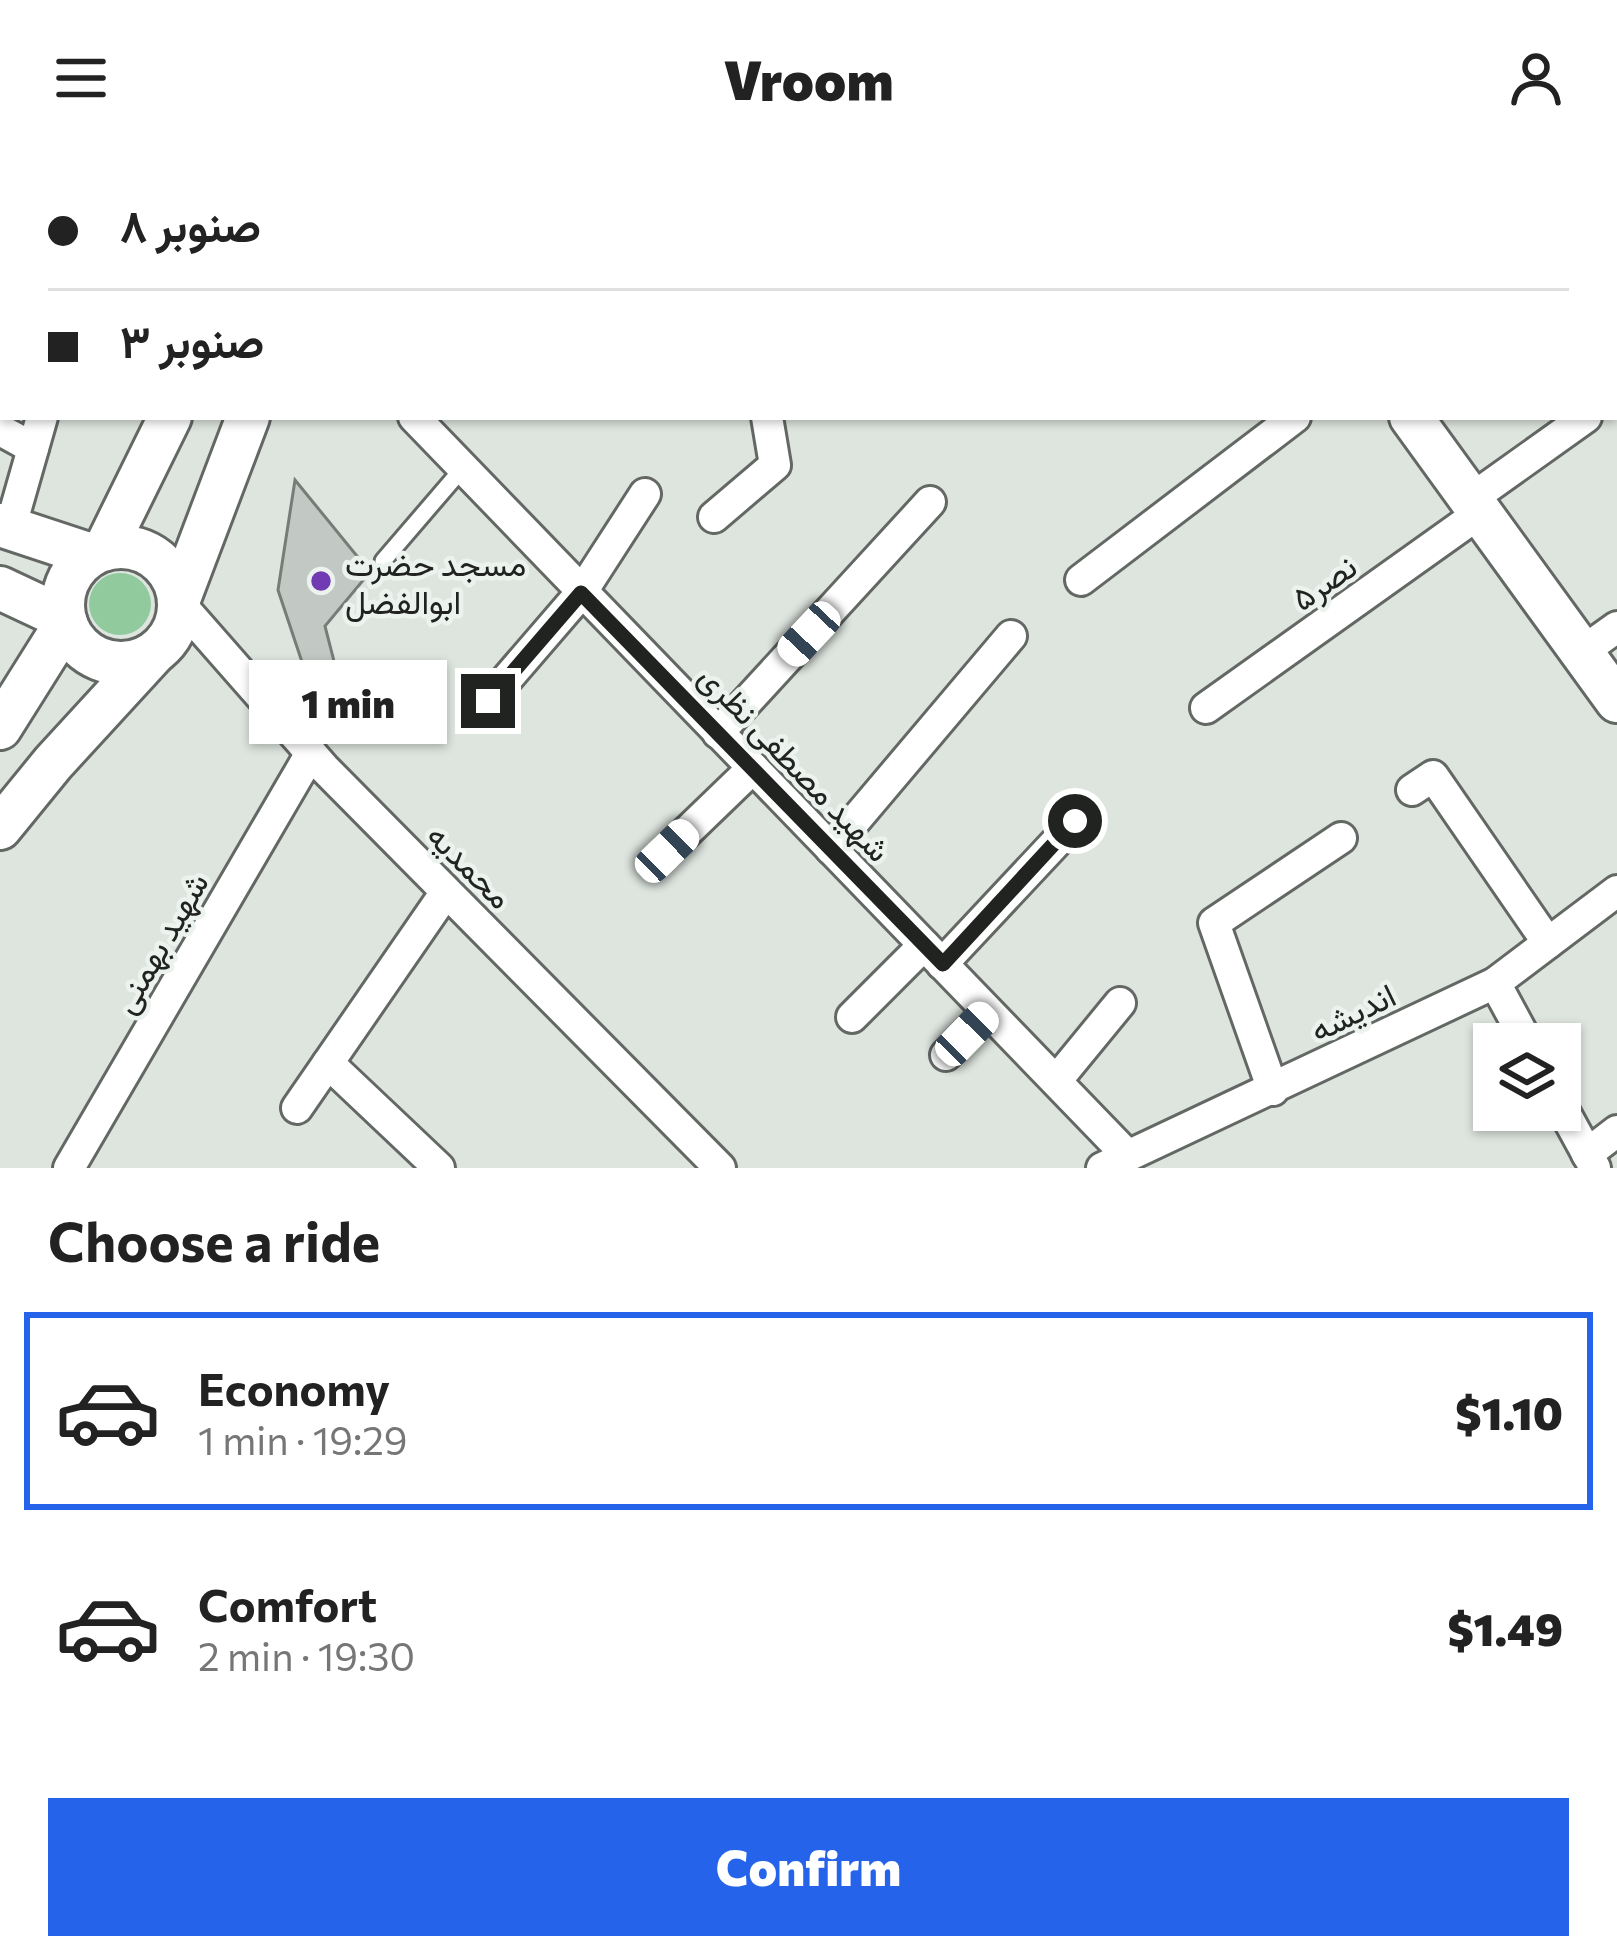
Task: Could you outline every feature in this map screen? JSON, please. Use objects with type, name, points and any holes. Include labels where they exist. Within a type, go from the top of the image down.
[{"type":"main road","points":[[0,728],[65,621],[67,583],[98,552],[168,420]]},
{"type":"main road","points":[[0,828],[53,763],[167,641],[247,420]]},
{"type":"main road","points":[[1414,420],[1617,701]]},
{"type":"main road","points":[[5,527],[98,552],[139,549],[154,556],[176,583],[180,601]]},
{"type":"main road","points":[[0,588],[65,621],[82,649],[95,657],[124,663],[153,654]]},
{"type":"street","points":[[5,527],[41,420]]},
{"type":"street","name":"شهید مصطفی نظری","points":[[417,420],[1056,1082],[1115,1162]]},
{"type":"street","points":[[714,517],[775,465],[768,420]]},
{"type":"street","points":[[1081,580],[1291,420]]},
{"type":"street","name":"نصر۵","points":[[1206,708],[1476,506],[1582,420]]},
{"type":"street","points":[[0,430],[33,448]]},
{"type":"street","points":[[488,701],[581,593],[645,494]]},
{"type":"street","points":[[718,734],[930,502]]},
{"type":"street","name":"محمدیه","points":[[180,601],[311,753],[720,1168]]},
{"type":"street","points":[[1582,652],[1617,627]]},
{"type":"street","points":[[831,849],[1011,636]]},
{"type":"street","name":"شهید بهمنی","points":[[69,1168],[311,753]]},
{"type":"street","points":[[667,851],[753,768]]},
{"type":"street","points":[[1412,790],[1433,776],[1548,943]]},
{"type":"street","points":[[853,1017],[933,955],[1075,821]]},
{"type":"street","points":[[1273,1090],[1214,922],[1342,838]]},
{"type":"street","name":"اندیشه","points":[[1115,1162],[1495,983],[1617,891]]},
{"type":"street","points":[[297,1108],[446,892]]},
{"type":"street","points":[[1495,983],[1517,1023]]},
{"type":"street","points":[[1056,1082],[1120,1003]]},
{"type":"street","points":[[946,1055],[988,1012]]},
{"type":"street","points":[[328,1063],[439,1168]]},
{"type":"street","points":[[1575,1131],[1591,1161],[1617,1131]]},
{"type":"lane","points":[[383,560],[462,469]]},
{"type":"green space","points":[[120,573],[142,582],[151,604],[142,626],[120,635],[98,626],[89,604],[98,582]]},
{"type":"building","name":"مسجد حضرت ابوالفضل","points":[[295,480],[370,572],[325,626],[337,673],[310,686],[278,590]]},
{"type":"place","name":"مسجد حضرت ابوالفضل","points":[[321,581]]},
{"type":"route","points":[[488,701],[581,593],[943,964],[1075,821]]}]
